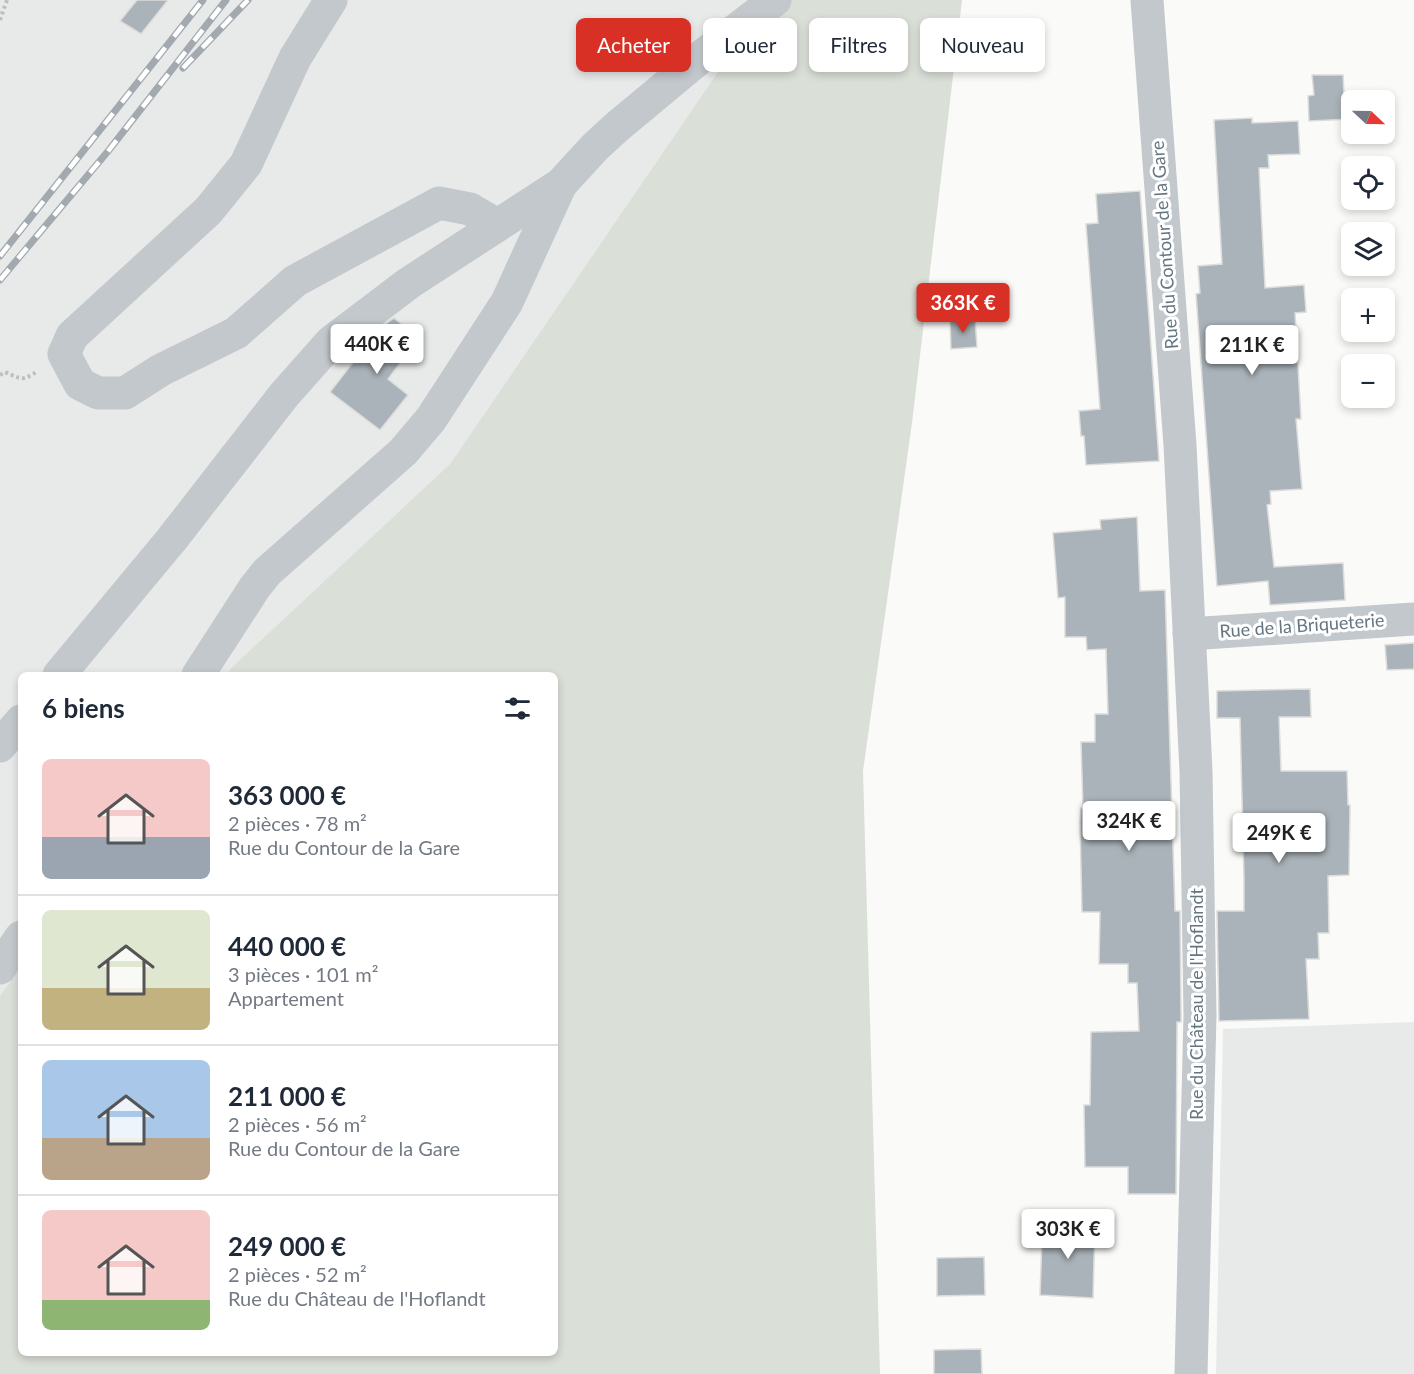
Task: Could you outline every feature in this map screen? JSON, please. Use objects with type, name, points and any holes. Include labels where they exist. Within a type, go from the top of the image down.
[{"type":"street","points":[[331,0],[295,58],[246,164],[208,211],[72,336],[64,354],[81,384],[98,393],[124,393],[161,370],[236,333],[296,281],[439,203],[470,210],[497,225]]},
{"type":"street","points":[[61,672],[172,539],[284,395],[319,354],[349,326],[390,297],[561,184],[618,126],[707,52],[775,0]]},
{"type":"street","name":"Rue du Contour de la Gare","points":[[1147,0],[1180,445],[1189,634]]},
{"type":"street","points":[[200,672],[267,572],[404,452],[431,419],[507,302],[561,184]]},
{"type":"street","name":"Rue de la Briqueterie","points":[[1189,634],[1414,619]]},
{"type":"street","name":"Rue du Château de l'Hoflandt","points":[[1189,634],[1196,771],[1200,981],[1191,1374]]},
{"type":"street","points":[[0,746],[18,725]]},
{"type":"street","points":[[0,968],[18,941]]},
{"type":"path","points":[[0,20],[8,0]]},
{"type":"shaded area","points":[[0,0],[767,0],[755,18],[703,18],[703,72],[718,72],[450,464],[228,672],[18,672],[18,970],[0,996]]},
{"type":"shaded area","points":[[767,0],[962,0],[960,18],[920,18],[920,72],[953,72],[912,423],[863,771],[880,1374],[0,1374],[0,996],[18,970],[18,1356],[558,1356],[558,672],[228,672],[450,464],[718,72],[797,72],[797,18],[755,18]]},
{"type":"shaded area","points":[[1414,1022],[1414,1374],[1216,1374],[1223,1029]]},
{"type":"building","points":[[137,0],[168,0],[141,34],[120,21]]},
{"type":"building","points":[[1312,75],[1343,75],[1341,120],[1309,121],[1308,96],[1314,95]]},
{"type":"building","points":[[1252,118],[1252,123],[1298,121],[1300,154],[1268,155],[1269,168],[1259,168],[1265,288],[1304,285],[1306,312],[1295,313],[1301,419],[1296,419],[1302,489],[1270,491],[1271,504],[1267,505],[1274,567],[1343,563],[1345,600],[1270,605],[1268,581],[1217,586],[1196,294],[1200,293],[1198,266],[1222,264],[1214,120]]},
{"type":"building","points":[[1140,191],[1159,461],[1086,465],[1079,411],[1100,409],[1086,224],[1098,223],[1096,194]]},
{"type":"building","points":[[394,318],[419,338],[388,379],[408,395],[380,430],[330,392],[379,329]]},
{"type":"building","points":[[975,319],[977,347],[951,349],[950,321]]},
{"type":"building","points":[[1137,517],[1140,591],[1165,590],[1175,911],[1180,911],[1181,1022],[1177,1022],[1176,1194],[1128,1194],[1128,1167],[1085,1167],[1084,1105],[1090,1105],[1091,1032],[1139,1031],[1137,983],[1128,983],[1128,964],[1099,964],[1100,912],[1082,912],[1081,742],[1095,742],[1095,714],[1108,714],[1106,649],[1087,650],[1086,637],[1065,637],[1065,597],[1058,598],[1053,533],[1101,529],[1100,520]]},
{"type":"building","points":[[1414,643],[1414,669],[1387,670],[1385,645]]},
{"type":"building","points":[[1310,689],[1311,717],[1279,717],[1281,771],[1347,771],[1348,805],[1350,805],[1349,875],[1328,876],[1329,933],[1318,933],[1319,959],[1306,959],[1309,1019],[1219,1021],[1217,911],[1244,911],[1244,879],[1240,718],[1217,718],[1217,691]]},
{"type":"building","points":[[1056,1221],[1095,1222],[1093,1298],[1040,1295],[1042,1239],[1044,1240],[1045,1226],[1056,1226]]},
{"type":"building","points":[[984,1257],[985,1295],[937,1296],[937,1258]]},
{"type":"building","points":[[981,1349],[982,1374],[934,1374],[934,1350]]},
{"type":"railway","points":[[0,256],[203,0]]},
{"type":"railway","points":[[0,280],[109,150],[226,0]]},
{"type":"railway","points":[[183,68],[248,0]]}]
